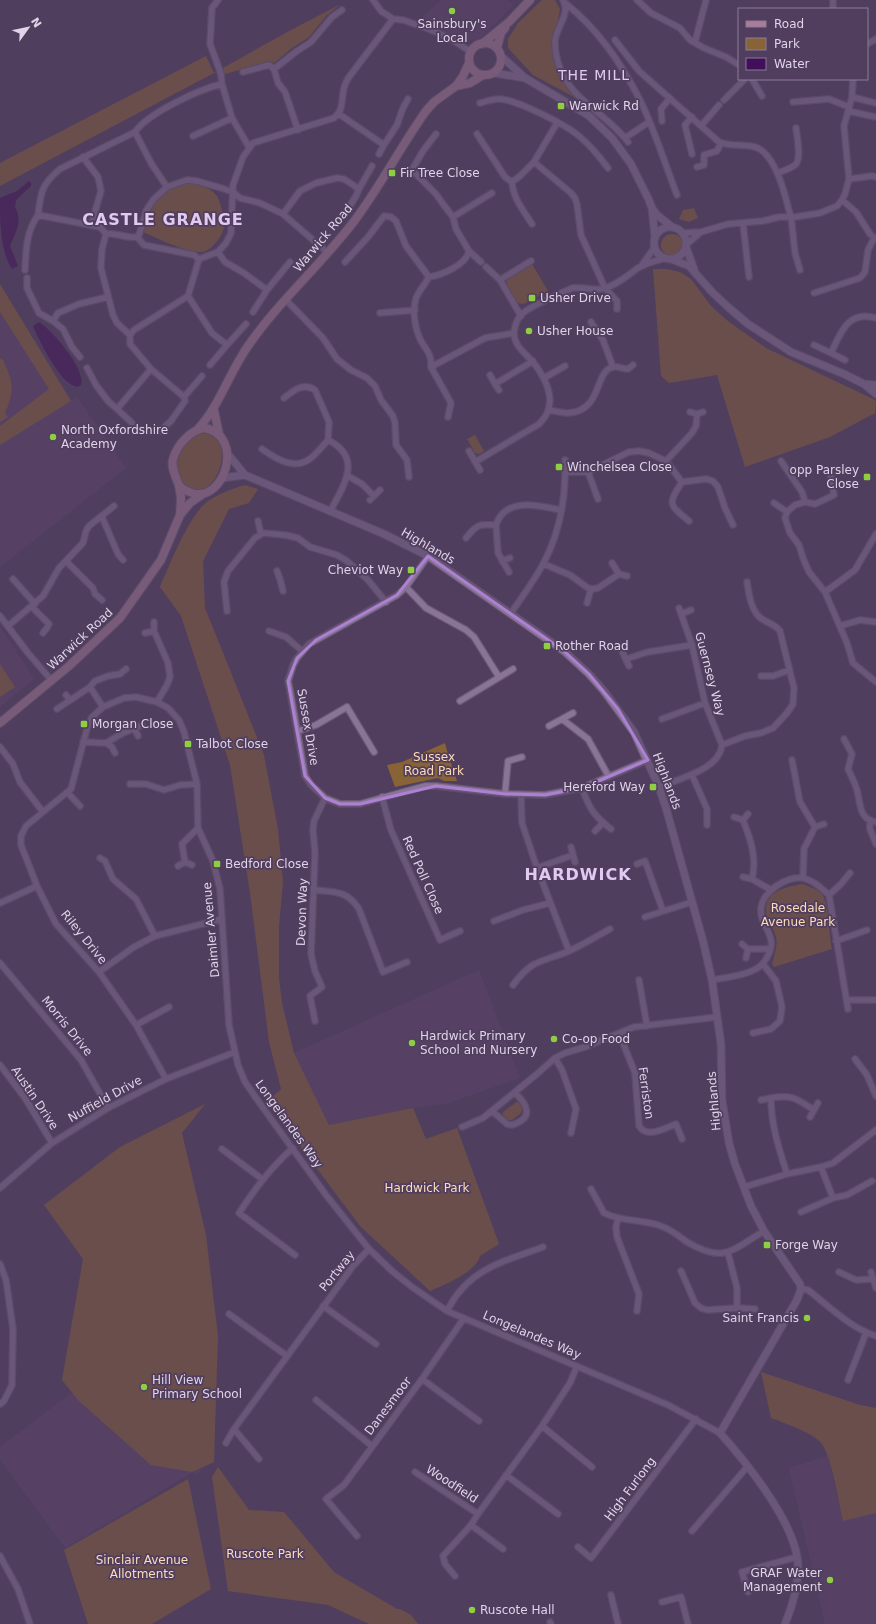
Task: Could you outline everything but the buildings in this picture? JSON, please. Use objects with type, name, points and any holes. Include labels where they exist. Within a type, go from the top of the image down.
[{"type":"main road","points":[[509,22],[501,33],[498,51],[500,64],[494,72],[483,75],[474,71],[469,63],[471,52],[477,45],[482,44],[509,22],[530,0]]},
{"type":"main road","points":[[482,44],[491,45],[498,51]]},
{"type":"main road","name":"Warwick Road","points":[[198,429],[214,410],[232,371],[248,346],[356,220],[426,111],[434,102],[456,86],[469,63]]},
{"type":"main road","name":"Warwick Road","points":[[456,86],[470,83],[483,75]]},
{"type":"main road","points":[[214,410],[219,434],[225,444],[227,453],[226,467],[218,484],[204,493],[197,494],[188,492],[179,486],[174,474],[173,459],[185,439],[194,431],[198,429],[210,430],[219,434]]},
{"type":"main road","name":"Warwick Road","points":[[179,486],[181,498],[180,515]]},
{"type":"main road","name":"Warwick Road","points":[[0,724],[52,681],[120,618],[161,560],[180,515],[190,503],[204,493]]},
{"type":"street","points":[[218,0],[212,8],[210,44],[221,74],[222,84],[232,118],[249,147]]},
{"type":"street","points":[[373,0],[381,10],[393,19],[404,20],[429,30],[450,39],[471,52]]},
{"type":"street","points":[[636,0],[651,13],[680,28],[690,40],[738,64]]},
{"type":"street","points":[[695,42],[706,0]]},
{"type":"street","points":[[564,2],[565,15],[555,40],[558,62],[562,73],[574,92],[613,125],[626,140],[649,122]]},
{"type":"street","points":[[564,2],[575,11],[614,57],[634,88],[649,122],[677,195]]},
{"type":"street","points":[[274,69],[311,42],[332,17],[342,10]]},
{"type":"street","points":[[199,259],[218,252],[226,243],[231,233],[233,185],[243,156],[249,147],[253,144],[334,118],[339,114],[342,109],[344,87],[349,77],[393,19]]},
{"type":"street","points":[[616,40],[639,71],[721,143],[756,147],[770,158],[777,173],[791,216],[795,253],[800,270]]},
{"type":"street","points":[[498,51],[525,78],[588,116],[612,138],[632,164],[656,214],[672,227],[683,233],[695,271]]},
{"type":"street","points":[[243,72],[269,65],[274,69],[278,83],[286,92],[298,130]]},
{"type":"street","points":[[494,72],[525,78]]},
{"type":"street","points":[[724,100],[744,80]]},
{"type":"street","points":[[753,80],[762,96]]},
{"type":"street","points":[[683,233],[701,232],[728,224],[791,216],[795,217],[828,211],[842,200],[849,179],[844,126],[852,97],[853,80]]},
{"type":"street","points":[[25,270],[26,244],[31,225],[38,215],[42,189],[49,178],[60,169],[135,132],[140,125],[163,109],[200,90],[222,84]]},
{"type":"street","points":[[852,97],[876,103]]},
{"type":"street","points":[[662,121],[661,109],[670,98]]},
{"type":"street","points":[[793,102],[821,98],[829,99],[849,109],[876,117]]},
{"type":"street","points":[[379,154],[397,125],[408,99]]},
{"type":"street","points":[[480,103],[499,99],[531,109],[577,135],[595,151],[608,168]]},
{"type":"street","points":[[701,126],[719,105]]},
{"type":"street","points":[[339,114],[384,145]]},
{"type":"street","points":[[193,136],[232,118]]},
{"type":"street","points":[[692,118],[685,125],[692,154]]},
{"type":"street","points":[[512,182],[534,162],[557,123]]},
{"type":"street","points":[[777,173],[796,165],[798,162],[799,156],[796,128]]},
{"type":"street","points":[[135,132],[151,164],[167,187]]},
{"type":"street","points":[[436,134],[423,151],[412,170],[418,174],[436,194],[453,217],[456,229],[469,251],[482,262]]},
{"type":"street","points":[[476,134],[505,177],[512,182],[513,191],[516,198],[532,224]]},
{"type":"street","points":[[697,167],[704,165],[704,155],[717,151],[721,143]]},
{"type":"street","points":[[83,157],[98,177],[101,191],[91,225]]},
{"type":"street","points":[[534,162],[575,198],[581,234],[605,288],[617,301],[617,309]]},
{"type":"street","points":[[349,207],[372,166]]},
{"type":"street","points":[[849,179],[872,176],[876,177]]},
{"type":"street","points":[[283,214],[300,191],[316,183],[337,178],[344,179],[358,189]]},
{"type":"street","points":[[106,234],[112,233],[132,238],[139,235],[146,211],[152,200],[167,187],[187,180],[197,181],[232,192],[240,198],[260,203],[283,214],[328,253]]},
{"type":"street","points":[[453,217],[492,193]]},
{"type":"street","points":[[814,293],[860,278],[866,272],[868,250],[875,238],[856,212],[842,200]]},
{"type":"street","points":[[640,267],[654,248],[655,238],[652,208]]},
{"type":"street","points":[[38,215],[100,227],[106,234]]},
{"type":"street","points":[[345,262],[368,237],[384,216],[387,215],[396,221],[406,246],[429,277]]},
{"type":"street","points":[[743,223],[749,277]]},
{"type":"street","points":[[655,238],[661,230],[672,227]]},
{"type":"street","points":[[475,462],[539,424],[549,410],[551,400],[550,392],[544,378],[533,361],[516,343],[514,333],[515,326],[521,316],[531,308],[572,288],[579,287],[595,290],[612,286],[640,267],[679,256],[686,246],[701,232]]},
{"type":"street","points":[[106,234],[102,249],[101,268],[117,324],[130,335]]},
{"type":"street","points":[[136,237],[144,245],[194,255],[199,259]]},
{"type":"street","points":[[654,248],[660,256],[689,266],[712,292],[748,324],[791,352],[864,384],[876,394]]},
{"type":"street","points":[[448,417],[451,403],[431,367],[432,358],[416,330],[414,320],[416,299],[429,277],[441,275],[446,272],[465,259],[469,251]]},
{"type":"street","points":[[218,252],[225,262],[267,290]]},
{"type":"street","points":[[184,397],[150,369],[130,344],[130,335],[134,330],[188,296],[199,259]]},
{"type":"street","points":[[500,280],[531,261]]},
{"type":"street","points":[[253,312],[267,290],[290,262]]},
{"type":"street","points":[[486,267],[500,280],[521,316]]},
{"type":"street","points":[[27,278],[27,288],[39,313],[63,329],[72,347],[80,357]]},
{"type":"street","points":[[53,321],[58,313],[79,304],[108,296]]},
{"type":"street","points":[[188,296],[212,333],[227,345]]},
{"type":"street","points":[[286,300],[323,338],[337,359],[351,370],[367,378],[375,386],[381,400],[393,416],[395,423],[396,445],[407,460],[410,478]]},
{"type":"street","points":[[380,313],[415,310]]},
{"type":"street","points":[[831,353],[846,324],[861,316],[876,318]]},
{"type":"street","points":[[591,322],[603,340],[614,367]]},
{"type":"street","points":[[210,365],[246,324]]},
{"type":"street","points":[[431,367],[485,338],[514,333]]},
{"type":"street","points":[[814,345],[845,360]]},
{"type":"street","points":[[495,384],[533,361]]},
{"type":"street","points":[[549,410],[568,413],[583,408],[591,402],[596,394],[602,374],[606,370],[614,367],[628,369],[634,365]]},
{"type":"street","points":[[544,378],[565,366]]},
{"type":"street","points":[[87,368],[96,385],[108,401],[132,423]]},
{"type":"street","points":[[117,410],[150,369]]},
{"type":"street","points":[[490,375],[499,390]]},
{"type":"street","points":[[160,431],[171,421],[185,401],[184,397],[202,376]]},
{"type":"street","points":[[864,384],[876,385]]},
{"type":"street","points":[[262,449],[272,457],[281,461],[289,464],[298,463],[311,458],[328,440],[329,422],[315,390],[310,386],[303,386],[284,398]]},
{"type":"street","points":[[666,461],[692,433],[696,426],[700,413],[690,412]]},
{"type":"street","points":[[328,440],[343,450],[349,467],[348,476],[330,512]]},
{"type":"street","points":[[565,472],[588,472],[629,452],[639,451],[649,453],[666,461],[682,482]]},
{"type":"street","points":[[469,452],[480,470]]},
{"type":"street","name":"Highlands","points":[[227,453],[245,475],[384,534],[428,556],[564,651],[589,674],[618,709],[634,732],[660,787],[712,980],[721,1044],[722,1100],[735,1164],[751,1206],[764,1231],[800,1284],[801,1289]]},
{"type":"street","points":[[511,613],[544,564],[555,537],[564,494],[565,460]]},
{"type":"street","points":[[781,461],[802,492],[805,502]]},
{"type":"street","points":[[588,472],[598,499]]},
{"type":"street","points":[[830,472],[834,495],[815,504],[805,502],[795,505],[787,512],[785,518],[790,533],[799,545],[803,558],[810,572],[825,592],[854,663],[876,682]]},
{"type":"street","points":[[222,478],[245,475]]},
{"type":"street","points":[[348,476],[362,484],[374,496]]},
{"type":"street","points":[[682,482],[706,479],[713,481],[718,487],[733,525]]},
{"type":"street","points":[[682,482],[672,498],[672,503],[676,510],[689,521]]},
{"type":"street","points":[[370,500],[380,490]]},
{"type":"street","points":[[774,503],[787,512]]},
{"type":"street","points":[[509,572],[498,553],[496,525],[498,518],[511,508],[519,505],[540,505],[560,510]]},
{"type":"street","points":[[8,626],[43,596],[59,568],[83,543],[89,526],[114,506]]},
{"type":"street","points":[[102,517],[118,554],[123,560]]},
{"type":"street","points":[[258,521],[261,534]]},
{"type":"street","points":[[466,538],[473,529],[480,524],[496,525]]},
{"type":"street","points":[[227,611],[224,582],[228,571],[255,538],[261,534],[285,534],[298,538],[310,547],[337,555],[347,561],[368,580],[386,602]]},
{"type":"street","points":[[825,592],[855,570],[874,544],[876,534]]},
{"type":"street","name":"Sussex Drive","points":[[428,556],[406,587],[397,595],[316,640],[302,651],[293,665],[288,681],[305,776],[311,785],[325,798],[340,804],[360,804],[425,786],[521,796],[545,795],[582,788],[648,760]]},
{"type":"street","points":[[502,561],[510,558]]},
{"type":"street","points":[[66,561],[93,588],[95,594],[102,600]]},
{"type":"street","points":[[612,563],[619,574],[627,576]]},
{"type":"street","points":[[544,564],[570,575],[591,589],[598,588],[619,574]]},
{"type":"street","points":[[277,571],[283,591]]},
{"type":"street","points":[[13,579],[33,606],[49,624],[48,628],[43,633]]},
{"type":"street","points":[[660,787],[692,774],[715,760],[722,745],[745,736],[761,733],[773,728],[782,720],[793,704],[794,688],[780,632],[778,628],[760,618],[755,613],[746,582]]},
{"type":"street","points":[[406,587],[426,608],[438,616],[466,630],[474,637],[500,677]]},
{"type":"street","points":[[587,603],[591,589]]},
{"type":"street","name":"Guernsey Way","points":[[679,608],[692,645],[705,703],[722,745]]},
{"type":"street","points":[[681,614],[691,610]]},
{"type":"street","points":[[0,616],[28,654],[52,681]]},
{"type":"street","points":[[840,626],[860,620],[876,622]]},
{"type":"street","points":[[80,806],[68,793],[73,784],[83,742],[92,717],[103,707],[124,698],[136,697],[157,702],[167,685],[170,676],[168,664],[154,631],[154,622]]},
{"type":"street","points":[[145,633],[154,631]]},
{"type":"street","points":[[269,631],[286,637],[302,651]]},
{"type":"street","points":[[626,659],[648,652],[692,645]]},
{"type":"street","points":[[622,652],[629,666]]},
{"type":"street","points":[[57,709],[95,681],[108,676],[120,674],[126,669]]},
{"type":"street","points":[[460,701],[513,669]]},
{"type":"street","points":[[761,676],[773,676],[789,670]]},
{"type":"street","points":[[90,686],[103,707]]},
{"type":"street","points":[[66,695],[70,700]]},
{"type":"street","name":"Daimler Avenue","points":[[157,702],[168,708],[179,720],[184,732],[197,784],[198,828],[213,861],[220,889],[229,1025],[234,1052]]},
{"type":"street","points":[[662,719],[705,703]]},
{"type":"street","points":[[298,731],[316,725],[346,707],[374,752]]},
{"type":"street","points":[[549,726],[572,713]]},
{"type":"street","points":[[562,718],[588,739],[609,777]]},
{"type":"street","points":[[83,742],[106,743],[142,725]]},
{"type":"street","points":[[134,728],[138,736]]},
{"type":"street","points":[[844,739],[852,754],[848,770],[856,786],[860,809],[864,816],[873,821],[870,829],[875,837],[876,844]]},
{"type":"street","points":[[106,743],[112,747],[115,753]]},
{"type":"street","points":[[1,745],[13,764],[20,782],[43,812]]},
{"type":"street","points":[[505,794],[508,761],[522,757]]},
{"type":"street","points":[[792,760],[800,802],[816,827]]},
{"type":"street","points":[[692,774],[707,810],[707,825]]},
{"type":"street","points":[[130,784],[146,784],[164,790],[180,785],[197,784]]},
{"type":"street","points":[[582,788],[592,812],[610,829]]},
{"type":"street","name":"Riley Drive","points":[[68,793],[26,826],[21,836],[21,845],[37,886],[56,924],[99,972],[136,1025],[166,1079]]},
{"type":"street","points":[[521,796],[522,823],[537,868],[569,951]]},
{"type":"street","name":"Red Poll Close","points":[[382,797],[391,830],[440,940],[460,931]]},
{"type":"street","name":"Devon Way","points":[[315,1021],[310,996],[322,987],[312,959],[315,853],[313,830],[316,815],[325,798]]},
{"type":"street","points":[[743,820],[748,814]]},
{"type":"street","points":[[734,817],[743,820]]},
{"type":"street","points":[[743,820],[753,850],[754,869],[752,880]]},
{"type":"street","points":[[595,831],[603,824]]},
{"type":"street","points":[[803,878],[804,849],[816,827],[824,824]]},
{"type":"street","points":[[185,862],[182,844],[198,828]]},
{"type":"street","points":[[571,847],[575,862]]},
{"type":"street","points":[[537,868],[573,855]]},
{"type":"street","points":[[100,858],[105,861],[113,879],[136,899],[155,936]]},
{"type":"street","points":[[637,864],[645,861],[663,911]]},
{"type":"street","points":[[185,862],[192,865]]},
{"type":"street","points":[[178,866],[185,862]]},
{"type":"street","points":[[829,894],[841,884],[850,873]]},
{"type":"street","points":[[743,877],[771,890]]},
{"type":"street","points":[[712,980],[745,973],[754,970],[763,964],[770,949],[771,940],[770,932],[764,923],[761,914],[763,901],[771,890],[789,880],[803,878],[814,882],[829,894],[848,1009]]},
{"type":"street","points":[[0,903],[37,886]]},
{"type":"street","points":[[314,890],[341,893],[354,902],[359,909],[383,972],[407,962]]},
{"type":"street","points":[[645,917],[692,902]]},
{"type":"street","points":[[494,921],[523,910],[550,903]]},
{"type":"street","points":[[99,972],[134,947],[155,936],[222,919]]},
{"type":"street","points":[[512,985],[528,967],[535,963],[569,951],[610,930]]},
{"type":"street","points":[[836,941],[867,930]]},
{"type":"street","points":[[742,944],[748,949],[770,949]]},
{"type":"street","points":[[746,958],[748,949]]},
{"type":"street","name":"Morris Drive","points":[[0,963],[81,1060],[108,1108]]},
{"type":"street","points":[[753,1033],[771,1029],[780,1021],[782,1007],[776,981],[763,964]]},
{"type":"street","points":[[639,980],[647,1026]]},
{"type":"street","points":[[847,1000],[876,1000]]},
{"type":"street","points":[[136,1025],[169,1007]]},
{"type":"street","points":[[462,1128],[483,1118],[515,1093],[555,1058],[565,1052],[585,1047],[634,1027],[717,1017]]},
{"type":"street","name":"Ferriston","points":[[619,1032],[635,1073],[641,1130],[653,1133],[676,1124],[682,1139]]},
{"type":"street","name":"Nuffield Drive","points":[[0,1188],[52,1143],[108,1108],[166,1079],[234,1052]]},
{"type":"street","name":"Longelandes Way","points":[[234,1052],[245,1082],[326,1195],[369,1249],[412,1288],[447,1311],[668,1405],[720,1433],[748,1466],[786,1526],[793,1540],[797,1557],[796,1583],[792,1608],[785,1624]]},
{"type":"street","points":[[555,1058],[562,1070],[576,1109],[571,1133]]},
{"type":"street","points":[[855,1058],[868,1078],[876,1096]]},
{"type":"street","name":"Austin Drive","points":[[0,1065],[25,1098],[52,1143]]},
{"type":"street","points":[[492,1111],[507,1124],[512,1126],[522,1120],[527,1111],[521,1099],[515,1093]]},
{"type":"street","points":[[761,1100],[783,1096],[790,1097],[814,1110]]},
{"type":"street","points":[[771,1098],[771,1116],[775,1138],[787,1174]]},
{"type":"street","points":[[810,1117],[818,1103]]},
{"type":"street","points":[[744,1187],[787,1174],[822,1167],[834,1162],[876,1130]]},
{"type":"street","points":[[293,1148],[282,1157],[262,1179],[239,1213],[295,1255]]},
{"type":"street","points":[[222,1149],[262,1179]]},
{"type":"street","points":[[822,1167],[834,1198]]},
{"type":"street","points":[[801,1212],[834,1198],[847,1195],[872,1181]]},
{"type":"street","points":[[592,1189],[604,1213],[618,1218],[662,1226],[706,1252],[720,1254],[728,1253],[764,1231]]},
{"type":"street","points":[[618,1218],[617,1237],[639,1294],[637,1311]]},
{"type":"street","points":[[447,1311],[459,1291],[470,1280],[484,1270],[543,1247]]},
{"type":"street","name":"Portway","points":[[226,1443],[234,1429],[323,1306],[353,1266],[369,1249]]},
{"type":"street","points":[[728,1253],[737,1288],[737,1308]]},
{"type":"street","points":[[0,1264],[6,1280],[13,1329],[12,1386],[4,1401],[0,1404]]},
{"type":"street","points":[[680,1271],[695,1303],[701,1308],[707,1310],[737,1308],[755,1309]]},
{"type":"street","points":[[838,1272],[856,1280],[873,1279]]},
{"type":"street","points":[[871,1272],[876,1288]]},
{"type":"street","points":[[720,1433],[797,1300],[801,1289],[808,1290],[849,1323],[866,1333],[876,1336]]},
{"type":"street","name":"Portway","points":[[323,1306],[376,1344]]},
{"type":"street","points":[[229,1314],[287,1356]]},
{"type":"street","name":"Danesmoor","points":[[357,1536],[326,1499],[344,1485],[422,1379],[464,1318]]},
{"type":"street","points":[[848,1380],[866,1333]]},
{"type":"street","name":"Woodfield","points":[[455,1576],[445,1564],[443,1556],[471,1525],[542,1426],[570,1383],[577,1366]]},
{"type":"street","name":"Danesmoor","points":[[422,1379],[479,1421]]},
{"type":"street","name":"Danesmoor","points":[[316,1400],[372,1446]]},
{"type":"street","name":"High Furlong","points":[[578,1547],[591,1558],[696,1419]]},
{"type":"street","points":[[542,1426],[592,1467]]},
{"type":"street","points":[[234,1429],[259,1459]]},
{"type":"street","points":[[692,1531],[748,1466]]},
{"type":"street","name":"Woodfield","points":[[415,1472],[478,1514]]},
{"type":"street","points":[[506,1475],[558,1514]]},
{"type":"street","points":[[471,1525],[503,1549]]},
{"type":"street","points":[[0,1556],[18,1589],[30,1624]]},
{"type":"street","points":[[748,1592],[742,1572],[797,1557]]},
{"type":"street","points":[[662,1602],[681,1597],[688,1624]]},
{"type":"street","points":[[611,1600],[617,1624]]},
{"type":"highlighted area","points":[[428,556],[564,651],[589,674],[618,709],[648,760],[582,788],[545,795],[505,794],[436,786],[360,804],[340,804],[325,798],[305,776],[288,681],[297,658],[316,640],[397,595]]},
{"type":"shaded area","points":[[441,0],[508,0],[513,5],[479,39],[466,40],[419,20]]},
{"type":"shaded area","name":"North Oxfordshire Academy","points":[[0,312],[61,407],[77,397],[126,468],[0,567]]},
{"type":"shaded area","points":[[0,626],[34,679],[0,707]]},
{"type":"shaded area","name":"Hardwick Primary School and Nursery","points":[[479,970],[520,1078],[448,1103],[413,1108],[329,1125],[294,1053]]},
{"type":"shaded area","name":"Hill View Primary School","points":[[208,1289],[206,1464],[196,1475],[193,1472],[65,1548],[0,1459],[0,1447]]},
{"type":"shaded area","points":[[828,1456],[843,1521],[876,1513],[876,1624],[825,1624],[789,1468]]},
{"type":"green space","points":[[542,0],[555,0],[560,9],[553,49],[557,70],[576,98],[533,75],[508,48],[508,39],[518,23]]},
{"type":"green space","points":[[341,4],[327,15],[309,37],[292,48],[274,63],[270,61],[225,74],[214,73]]},
{"type":"green space","points":[[206,56],[214,73],[0,186],[0,163]]},
{"type":"green space","points":[[183,182],[209,189],[218,198],[221,205],[224,224],[223,231],[219,239],[212,247],[204,252],[178,247],[143,232],[148,209],[168,188]]},
{"type":"green space","points":[[694,208],[698,218],[689,222],[679,219],[683,210]]},
{"type":"green space","points":[[668,234],[676,234],[683,241],[683,249],[676,256],[668,256],[661,249],[661,241]]},
{"type":"green space","points":[[532,264],[548,291],[524,304],[517,303],[506,284],[508,278]]},
{"type":"green space","points":[[653,269],[667,269],[680,272],[691,279],[711,306],[729,322],[766,348],[875,400],[875,413],[830,437],[745,467],[717,375],[669,383],[661,376]]},
{"type":"green space","points":[[0,284],[71,401],[0,445],[0,426],[49,389],[0,312]]},
{"type":"green space","points":[[0,358],[3,360],[12,386],[5,413],[8,417],[0,422]]},
{"type":"green space","points":[[204,433],[212,435],[219,442],[222,450],[219,470],[208,486],[201,490],[192,490],[186,487],[179,478],[176,471],[176,464],[181,450],[186,444],[198,435]]},
{"type":"green space","points":[[475,435],[484,451],[479,454],[475,453],[467,439]]},
{"type":"green space","name":"Hardwick Park","points":[[245,485],[258,489],[249,503],[229,509],[203,561],[205,608],[264,755],[278,829],[283,882],[279,926],[279,979],[282,1003],[294,1053],[329,1125],[413,1108],[426,1139],[457,1128],[499,1244],[480,1256],[477,1262],[466,1273],[451,1282],[430,1291],[360,1226],[267,1102],[281,1089],[269,1042],[250,893],[230,765],[181,616],[160,587],[187,528],[201,508],[208,501],[217,496]]},
{"type":"green space","points":[[0,664],[15,687],[0,697]]},
{"type":"green space","name":"Sussex Road Park","points":[[445,743],[457,781],[444,781],[438,778],[395,787],[387,765],[402,762]]},
{"type":"green space","name":"Rosedale Avenue Park","points":[[802,884],[818,891],[824,898],[832,949],[774,967],[772,964],[776,940],[775,934],[767,917],[767,902],[781,889]]},
{"type":"green space","points":[[518,1101],[523,1106],[521,1113],[512,1120],[506,1120],[503,1117],[503,1112]]},
{"type":"green space","points":[[205,1104],[182,1133],[206,1235],[218,1336],[214,1462],[192,1472],[151,1465],[79,1401],[62,1380],[83,1259],[44,1205],[120,1147]]},
{"type":"green space","points":[[761,1372],[860,1405],[876,1408],[876,1513],[843,1521],[832,1470],[826,1451],[818,1440],[806,1432],[771,1418]]},
{"type":"green space","name":"Ruscote Park","points":[[218,1467],[249,1510],[284,1512],[334,1572],[397,1609],[411,1615],[418,1624],[369,1624],[328,1605],[228,1591],[212,1477]]},
{"type":"green space","name":"Sinclair Avenue Allotments","points":[[188,1479],[211,1589],[152,1624],[88,1624],[64,1550]]},
{"type":"water","points":[[29,181],[31,186],[16,200],[15,207],[19,222],[10,246],[18,266],[12,269],[5,254],[3,245],[0,198],[17,191]]},
{"type":"water","points":[[39,322],[52,333],[67,350],[78,370],[81,378],[81,385],[77,387],[70,384],[59,373],[43,348],[33,326]]},
{"type":"place","name":"Sainsbury's Local","points":[[452,11]]},
{"type":"place","name":"Warwick Rd","points":[[561,106]]},
{"type":"place","name":"Fir Tree Close","points":[[392,173]]},
{"type":"place","name":"Usher Drive","points":[[532,298]]},
{"type":"place","name":"Usher House","points":[[529,331]]},
{"type":"place","name":"North Oxfordshire Academy","points":[[53,437]]},
{"type":"place","name":"Winchelsea Close","points":[[559,467]]},
{"type":"place","name":"opp Parsley Close","points":[[867,477]]},
{"type":"place","name":"Cheviot Way","points":[[411,570]]},
{"type":"place","name":"Rother Road","points":[[547,646]]},
{"type":"place","name":"Morgan Close","points":[[84,724]]},
{"type":"place","name":"Talbot Close","points":[[188,744]]},
{"type":"place","name":"Hereford Way","points":[[653,787]]},
{"type":"place","name":"Bedford Close","points":[[217,864]]},
{"type":"place","name":"Co-op Food","points":[[554,1039]]},
{"type":"place","name":"Hardwick Primary School and Nursery","points":[[412,1043]]},
{"type":"place","name":"Forge Way","points":[[767,1245]]},
{"type":"place","name":"Saint Francis","points":[[807,1318]]},
{"type":"place","name":"Hill View Primary School","points":[[144,1387]]},
{"type":"place","name":"GRAF Water Management","points":[[830,1580]]},
{"type":"place","name":"Ruscote Hall","points":[[472,1610]]},
{"type":"district","name":"THE MILL","points":[[594,75]]},
{"type":"district","name":"CASTLE GRANGE","points":[[163,219]]},
{"type":"district","name":"HARDWICK","points":[[578,874]]}]
